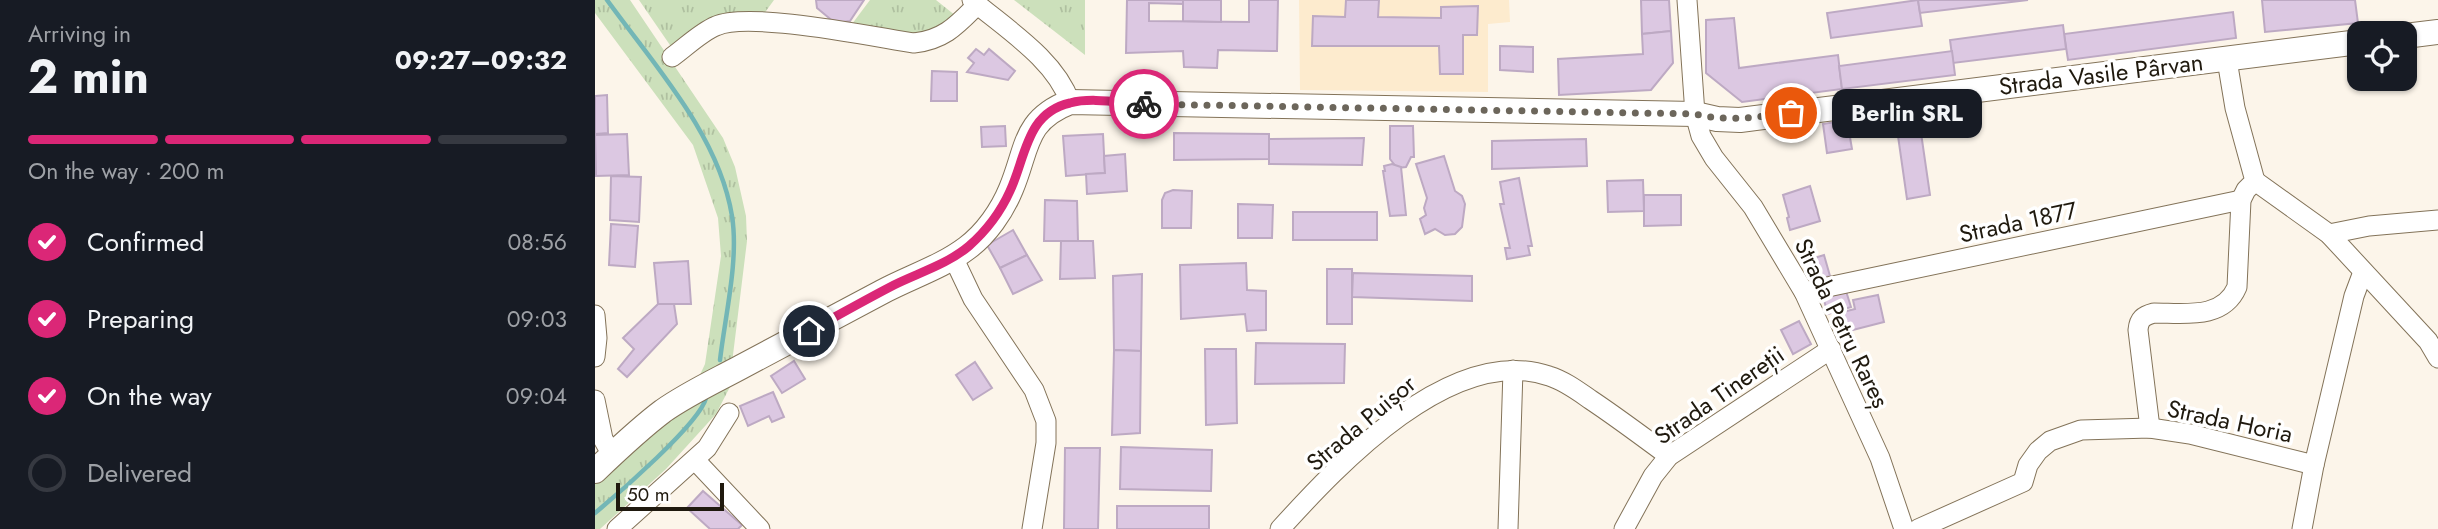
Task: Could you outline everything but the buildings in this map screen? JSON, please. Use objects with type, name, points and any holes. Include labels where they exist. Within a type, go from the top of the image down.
[{"type":"main road","points":[[2417,35],[2438,32]]},
{"type":"main road","name":"Strada Vasile Pârvan","points":[[1079,102],[1695,114],[1740,120],[2347,43]]},
{"type":"main road","points":[[603,463],[664,411],[705,385],[894,285],[953,257],[977,239],[997,214],[1010,191],[1033,129],[1055,108],[1079,102]]},
{"type":"street","name":"Strada Petru Rareș","points":[[1687,0],[1695,114],[1701,136],[1714,158],[1752,207],[1804,292],[1879,458],[1904,529]]},
{"type":"street","points":[[672,57],[715,26],[733,21],[790,24],[914,43],[931,42],[949,32],[974,2],[1053,69],[1079,102]]},
{"type":"street","points":[[2227,60],[2235,108],[2255,181],[2329,234],[2428,341],[2438,358]]},
{"type":"street","points":[[2150,428],[2139,322],[2144,316],[2154,313],[2216,310],[2233,298],[2237,287],[2241,200],[2255,181]]},
{"type":"street","name":"Strada 1877","points":[[1804,292],[2241,200]]},
{"type":"street","points":[[2329,234],[2369,226],[2438,220]]},
{"type":"street","points":[[953,257],[973,299],[1034,390],[1047,422],[1047,443],[1032,529]]},
{"type":"street","points":[[2302,529],[2314,465],[2354,296],[2363,272]]},
{"type":"street","points":[[595,315],[595,357]]},
{"type":"street","name":"Strada Tinereții","points":[[1623,529],[1653,476],[1669,456],[1831,349]]},
{"type":"street","name":"Strada Puișor","points":[[1280,529],[1335,472],[1400,415],[1447,386],[1494,370],[1543,374],[1567,384],[1669,456]]},
{"type":"street","points":[[1508,529],[1513,370]]},
{"type":"street","points":[[595,400],[603,439],[603,463]]},
{"type":"street","points":[[617,529],[708,448],[729,413]]},
{"type":"street","name":"Strada Horia","points":[[1918,529],[2023,482],[2028,466],[2050,441],[2081,430],[2150,428],[2190,434],[2314,465]]},
{"type":"street","points":[[695,460],[760,529]]},
{"type":"shaded area","points":[[1299,0],[1509,0],[1510,22],[1488,24],[1488,92],[1300,90]]},
{"type":"green space","points":[[595,0],[630,0],[723,138],[735,167],[746,216],[747,241],[732,383],[716,414],[666,469],[600,529],[595,529],[595,484],[686,405],[705,364],[721,256],[718,218],[693,145],[595,13]]},
{"type":"green space","points":[[639,0],[774,0],[761,18],[672,48]]},
{"type":"green space","points":[[870,0],[936,0],[956,16],[933,35],[913,37],[849,28]]},
{"type":"green space","points":[[1014,0],[1085,0],[1085,55]]},
{"type":"waterway","points":[[607,0],[682,102],[714,157],[725,186],[732,216],[734,251],[720,360]]},
{"type":"waterway","points":[[595,513],[674,440],[689,424],[706,398]]},
{"type":"way so far","points":[[1144,104],[1695,114],[1740,120],[1791,113]]},
{"type":"place","name":"Berlin SRL","points":[[1791,113]]},
{"type":"route","points":[[809,331],[968,247],[997,214],[1010,191],[1033,129],[1055,108],[1070,102],[1088,101],[1144,104]]}]
